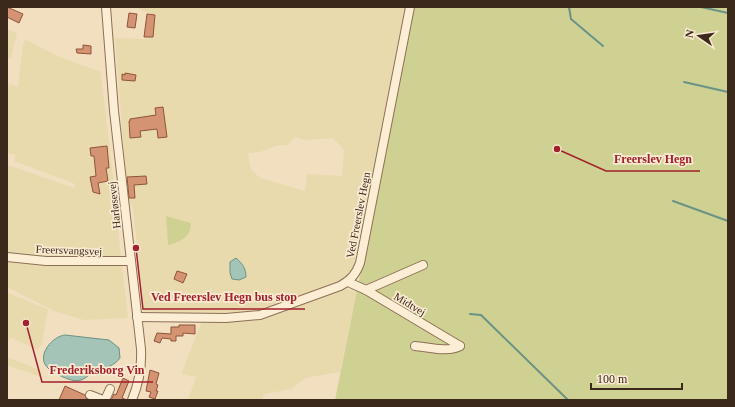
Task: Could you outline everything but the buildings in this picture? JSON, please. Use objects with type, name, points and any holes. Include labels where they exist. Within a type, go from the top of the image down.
[{"type":"street","name":"Harløsevej","points":[[106,7],[114,111],[142,365],[140,377],[132,400]]},
{"type":"street","name":"Ved Freerslev Hegn","points":[[348,282],[357,270],[360,262],[410,7]]},
{"type":"street","name":"Freersvangsvej","points":[[7,257],[46,261],[131,261]]},
{"type":"street","points":[[366,290],[423,265]]},
{"type":"street","name":"Midtvej","points":[[348,282],[366,290],[460,346],[456,348],[441,349],[415,346]]},
{"type":"street","points":[[137,317],[226,318],[260,315],[348,282]]},
{"type":"street","points":[[90,395],[104,400],[110,389]]},
{"type":"shaded area","points":[[139,7],[405,7],[356,257],[351,273],[343,280],[258,310],[237,313],[186,314],[144,311],[133,208],[127,197],[115,38],[148,39],[152,14],[138,9]],"holes":[[[295,137],[305,140],[333,138],[344,150],[342,176],[307,174],[305,191],[260,178],[251,169],[248,153],[260,152],[276,146],[288,145]]]},
{"type":"shaded area","points":[[7,29],[17,33],[11,59],[7,58]]},
{"type":"shaded area","points":[[25,39],[55,55],[101,72],[121,258],[72,259],[7,254],[7,165],[75,188],[75,184],[14,161],[16,155],[7,153],[7,93],[9,84],[18,87],[23,44]]},
{"type":"shaded area","points":[[236,258],[241,262],[246,274],[246,277],[239,280],[232,279],[230,273],[230,262]]},
{"type":"shaded area","points":[[7,261],[50,265],[122,266],[128,318],[84,320],[54,311],[7,288]]},
{"type":"shaded area","points":[[344,289],[357,291],[340,372],[305,378],[292,389],[264,394],[262,400],[188,400],[196,377],[181,374],[202,321],[230,322],[252,320],[284,311]]},
{"type":"shaded area","points":[[8,293],[48,309],[42,344],[37,350],[10,337],[7,344]]},
{"type":"shaded area","points":[[65,335],[109,340],[119,348],[120,358],[109,366],[96,368],[87,377],[79,381],[63,377],[54,373],[47,367],[43,357],[51,342],[60,336]]},
{"type":"shaded area","points":[[7,357],[42,371],[41,377],[7,365]]},
{"type":"green space","points":[[414,7],[728,7],[728,400],[335,400]]},
{"type":"green space","points":[[166,216],[191,223],[191,228],[184,238],[168,245]]},
{"type":"waterway","points":[[569,7],[571,19],[603,46]]},
{"type":"waterway","points":[[701,7],[728,13]]},
{"type":"waterway","points":[[684,82],[728,92]]},
{"type":"waterway","points":[[673,201],[728,221]]},
{"type":"waterway","points":[[470,314],[481,315],[568,400]]},
{"type":"place","name":"Freerslev Hegn","points":[[557,149]]},
{"type":"place","name":"Ved Freerslev Hegn bus stop","points":[[136,248]]},
{"type":"place","name":"Frederiksborg Vin","points":[[26,323]]}]
